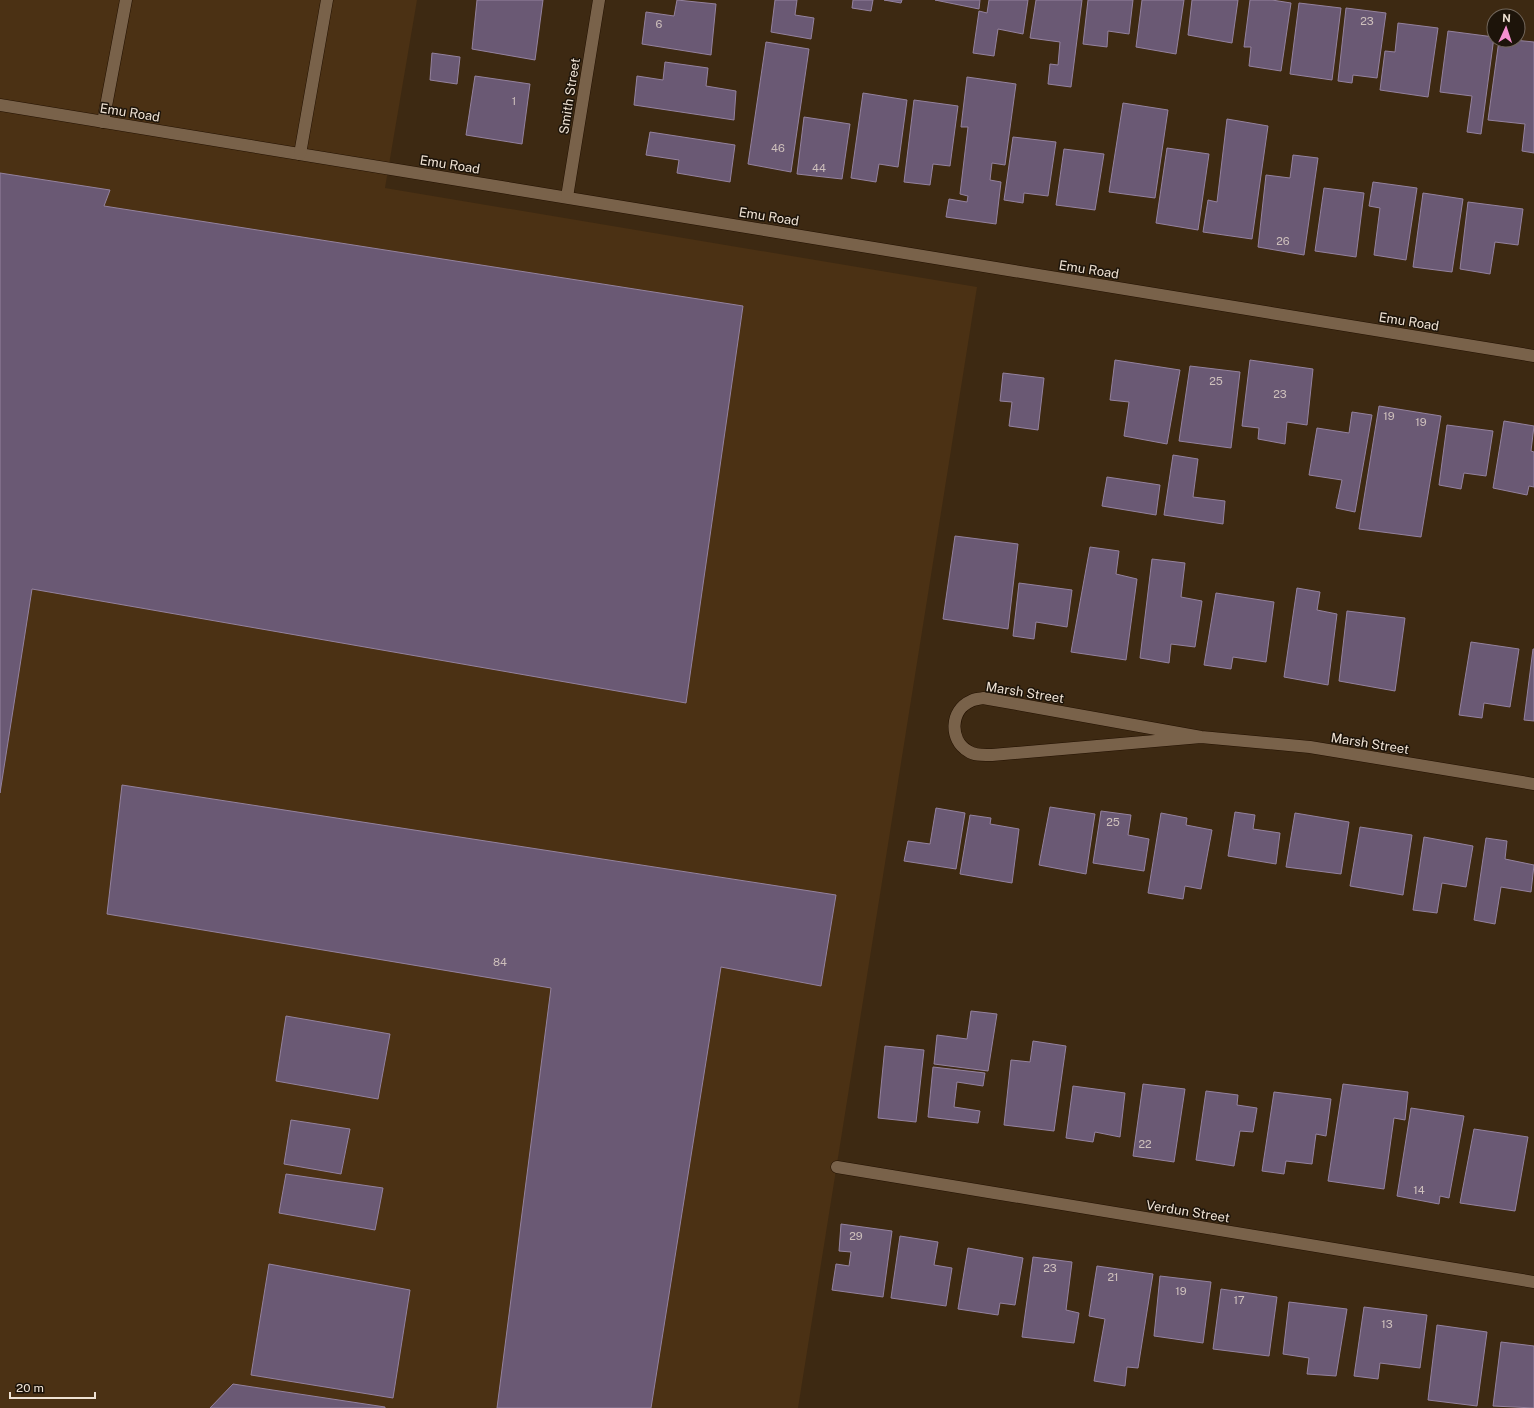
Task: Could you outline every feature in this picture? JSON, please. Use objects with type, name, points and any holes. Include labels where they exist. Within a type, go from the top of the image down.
[{"type":"street","points":[[103,122],[126,0]]},
{"type":"street","points":[[300,154],[327,0]]},
{"type":"street","name":"Smith Street","points":[[567,197],[598,0]]},
{"type":"street","name":"Emu Road","points":[[0,105],[1534,356]]},
{"type":"street","name":"Marsh Street","points":[[1201,738],[977,755],[968,751],[958,741],[954,731],[954,723],[960,709],[970,701],[983,698],[1201,738],[1310,747],[1534,784]]},
{"type":"street","name":"Verdun Street","points":[[837,1167],[1534,1282]]},
{"type":"shaded area","points":[[0,0],[417,0],[385,188],[977,287],[798,1408],[0,1408]]},
{"type":"building","points":[[477,0],[543,0],[535,60],[472,49]]},
{"type":"building","points":[[677,0],[716,4],[711,55],[642,44],[646,12],[674,16]]},
{"type":"building","points":[[775,0],[797,0],[795,15],[814,18],[811,39],[771,32]]},
{"type":"building","points":[[853,0],[873,0],[871,11],[852,8]]},
{"type":"building","points":[[884,0],[902,0],[901,3]]},
{"type":"building","points":[[935,0],[980,0],[979,9]]},
{"type":"building","points":[[989,0],[1028,0],[1023,34],[998,29],[994,56],[973,53],[979,11],[987,13]]},
{"type":"building","points":[[1036,0],[1082,0],[1071,87],[1048,84],[1050,64],[1058,65],[1060,42],[1030,38]]},
{"type":"building","points":[[1088,0],[1133,0],[1129,34],[1108,31],[1107,47],[1083,44]]},
{"type":"building","points":[[1142,0],[1184,0],[1176,54],[1136,47]]},
{"type":"building","points":[[1192,0],[1238,0],[1232,43],[1188,35]]},
{"type":"building","points":[[1250,0],[1272,0],[1291,3],[1281,71],[1249,66],[1251,47],[1244,47]]},
{"type":"building","points":[[1299,3],[1341,8],[1332,80],[1290,74]]},
{"type":"building","points":[[1346,8],[1386,13],[1377,78],[1353,75],[1352,83],[1338,81]]},
{"type":"building","points":[[1398,23],[1438,28],[1428,97],[1380,90],[1385,51],[1395,52]]},
{"type":"building","points":[[1448,31],[1486,36],[1486,48],[1493,48],[1481,134],[1467,132],[1472,96],[1440,92]]},
{"type":"building","points":[[1526,41],[1534,42],[1534,153],[1522,151],[1525,124],[1488,120],[1498,48],[1526,48]]},
{"type":"building","points":[[766,42],[809,49],[791,172],[748,164]]},
{"type":"building","points":[[432,53],[460,57],[457,84],[430,80]]},
{"type":"building","points":[[665,62],[708,68],[706,86],[736,91],[734,120],[634,105],[637,76],[663,80]]},
{"type":"building","points":[[475,76],[530,84],[522,144],[466,135]]},
{"type":"building","points":[[967,77],[1016,84],[1005,165],[992,163],[990,180],[1001,182],[996,224],[946,217],[949,199],[967,202],[968,196],[960,194],[968,127],[961,127]]},
{"type":"building","points":[[863,93],[907,100],[898,167],[879,164],[876,182],[851,178]]},
{"type":"building","points":[[914,100],[958,106],[950,166],[933,164],[930,185],[904,182]]},
{"type":"building","points":[[1123,103],[1168,110],[1155,198],[1109,192]]},
{"type":"building","points":[[804,117],[850,124],[842,179],[797,174]]},
{"type":"building","points":[[1227,119],[1268,126],[1252,239],[1203,232],[1208,200],[1217,202]]},
{"type":"building","points":[[650,132],[735,145],[730,182],[677,173],[679,160],[646,155]]},
{"type":"building","points":[[1013,137],[1056,142],[1048,196],[1024,193],[1023,203],[1004,200]]},
{"type":"building","points":[[1167,148],[1209,154],[1198,230],[1156,223]]},
{"type":"building","points":[[1064,149],[1104,154],[1095,210],[1056,205]]},
{"type":"building","points":[[1293,155],[1318,158],[1304,255],[1258,247],[1266,175],[1290,178]]},
{"type":"building","points":[[0,173],[110,190],[104,206],[743,306],[686,703],[32,589],[0,793]]},
{"type":"building","points":[[1373,182],[1417,188],[1406,260],[1374,255],[1380,208],[1369,206]]},
{"type":"building","points":[[1324,188],[1364,193],[1356,257],[1315,251]]},
{"type":"building","points":[[1423,193],[1463,199],[1452,272],[1413,267]]},
{"type":"building","points":[[1468,202],[1523,209],[1518,245],[1495,242],[1490,274],[1460,269]]},
{"type":"building","points":[[1115,360],[1180,370],[1167,444],[1124,436],[1129,402],[1110,400]]},
{"type":"building","points":[[1250,360],[1313,369],[1307,425],[1287,422],[1285,444],[1258,439],[1259,428],[1242,426]]},
{"type":"building","points":[[1190,366],[1240,372],[1231,448],[1179,441]]},
{"type":"building","points":[[1003,373],[1044,378],[1038,430],[1009,426],[1012,402],[1000,401]]},
{"type":"building","points":[[1379,406],[1441,416],[1421,537],[1359,529]]},
{"type":"building","points":[[1352,412],[1372,415],[1355,512],[1336,508],[1342,480],[1309,475],[1317,428],[1349,433]]},
{"type":"building","points":[[1504,421],[1534,426],[1531,451],[1534,452],[1534,487],[1529,486],[1527,495],[1493,488]]},
{"type":"building","points":[[1447,425],[1493,431],[1486,476],[1464,473],[1461,489],[1439,485]]},
{"type":"building","points":[[1173,455],[1198,459],[1193,497],[1225,501],[1223,524],[1164,515]]},
{"type":"building","points":[[1107,477],[1160,485],[1156,515],[1102,506]]},
{"type":"building","points":[[955,536],[1018,544],[1008,629],[943,619]]},
{"type":"building","points":[[1090,547],[1119,551],[1116,574],[1137,579],[1126,660],[1071,652]]},
{"type":"building","points":[[1152,559],[1185,563],[1181,597],[1202,601],[1195,647],[1171,644],[1169,663],[1140,658]]},
{"type":"building","points":[[1019,583],[1072,590],[1067,627],[1036,622],[1034,639],[1013,636]]},
{"type":"building","points":[[1297,588],[1320,592],[1317,610],[1337,614],[1328,685],[1284,677]]},
{"type":"building","points":[[1216,593],[1274,602],[1266,662],[1233,657],[1231,669],[1204,665]]},
{"type":"building","points":[[1347,611],[1405,618],[1395,691],[1339,681]]},
{"type":"building","points":[[1471,642],[1519,649],[1510,707],[1484,703],[1482,718],[1459,715]]},
{"type":"building","points":[[1534,649],[1534,721],[1524,720]]},
{"type":"building","points":[[122,785],[836,895],[821,986],[721,967],[651,1408],[497,1408],[551,988],[107,914]]},
{"type":"building","points":[[1050,807],[1095,814],[1086,874],[1039,865]]},
{"type":"building","points":[[936,808],[965,813],[956,869],[904,861],[908,841],[930,844]]},
{"type":"building","points":[[1101,811],[1131,815],[1128,835],[1149,839],[1144,871],[1093,863]]},
{"type":"building","points":[[1235,812],[1255,815],[1253,829],[1280,833],[1276,864],[1228,856]]},
{"type":"building","points":[[1161,813],[1187,818],[1186,825],[1212,830],[1201,889],[1185,886],[1183,899],[1148,893]]},
{"type":"building","points":[[1295,813],[1349,822],[1341,874],[1286,867]]},
{"type":"building","points":[[970,815],[991,818],[990,824],[1019,829],[1012,883],[960,874]]},
{"type":"building","points":[[1360,827],[1412,835],[1403,895],[1350,886]]},
{"type":"building","points":[[1424,837],[1473,846],[1466,887],[1442,883],[1437,913],[1413,910]]},
{"type":"building","points":[[1486,838],[1507,841],[1505,859],[1534,865],[1531,892],[1501,887],[1495,924],[1474,920]]},
{"type":"building","points":[[971,1011],[997,1014],[988,1071],[934,1064],[937,1035],[967,1039]]},
{"type":"building","points":[[286,1016],[390,1034],[378,1099],[276,1081]]},
{"type":"building","points":[[1033,1041],[1066,1046],[1054,1131],[1004,1125],[1011,1060],[1030,1062]]},
{"type":"building","points":[[885,1046],[924,1050],[916,1122],[878,1118]]},
{"type":"building","points":[[933,1067],[985,1073],[983,1086],[957,1082],[954,1107],[980,1111],[978,1123],[928,1117]]},
{"type":"building","points":[[1143,1084],[1185,1089],[1174,1162],[1133,1156]]},
{"type":"building","points":[[1343,1084],[1408,1092],[1405,1120],[1394,1118],[1384,1189],[1328,1181]]},
{"type":"building","points":[[1073,1086],[1125,1093],[1120,1137],[1095,1132],[1093,1142],[1066,1138]]},
{"type":"building","points":[[1206,1091],[1238,1095],[1237,1105],[1257,1108],[1253,1132],[1240,1131],[1234,1166],[1196,1160]]},
{"type":"building","points":[[1274,1092],[1331,1099],[1326,1136],[1316,1134],[1312,1164],[1286,1161],[1284,1174],[1262,1171]]},
{"type":"building","points":[[1411,1108],[1464,1116],[1449,1198],[1440,1196],[1439,1204],[1397,1196]]},
{"type":"building","points":[[291,1120],[350,1129],[341,1174],[284,1164]]},
{"type":"building","points":[[1474,1129],[1528,1137],[1515,1211],[1460,1203]]},
{"type":"building","points":[[286,1174],[383,1188],[375,1230],[279,1213]]},
{"type":"building","points":[[841,1224],[892,1231],[883,1297],[832,1290],[836,1264],[849,1266],[851,1252],[839,1251]]},
{"type":"building","points":[[900,1236],[938,1242],[934,1265],[952,1268],[946,1306],[891,1298]]},
{"type":"building","points":[[968,1248],[1023,1258],[1015,1305],[1000,1303],[998,1315],[958,1309]]},
{"type":"building","points":[[1033,1257],[1072,1262],[1066,1310],[1079,1313],[1074,1343],[1022,1337]]},
{"type":"building","points":[[269,1264],[410,1290],[393,1398],[251,1375]]},
{"type":"building","points":[[1097,1266],[1153,1274],[1138,1368],[1127,1367],[1125,1386],[1094,1381],[1105,1319],[1089,1316]]},
{"type":"building","points":[[1160,1276],[1211,1282],[1203,1343],[1154,1336]]},
{"type":"building","points":[[1221,1289],[1277,1297],[1269,1356],[1213,1349]]},
{"type":"building","points":[[1289,1302],[1347,1309],[1336,1376],[1307,1374],[1309,1358],[1283,1354]]},
{"type":"building","points":[[1364,1307],[1427,1315],[1420,1368],[1380,1363],[1378,1379],[1354,1376]]},
{"type":"building","points":[[1437,1325],[1487,1332],[1477,1406],[1428,1400]]},
{"type":"building","points":[[1501,1342],[1534,1346],[1534,1408],[1493,1406]]},
{"type":"building","points":[[233,1384],[385,1407],[385,1408],[210,1408]]}]
